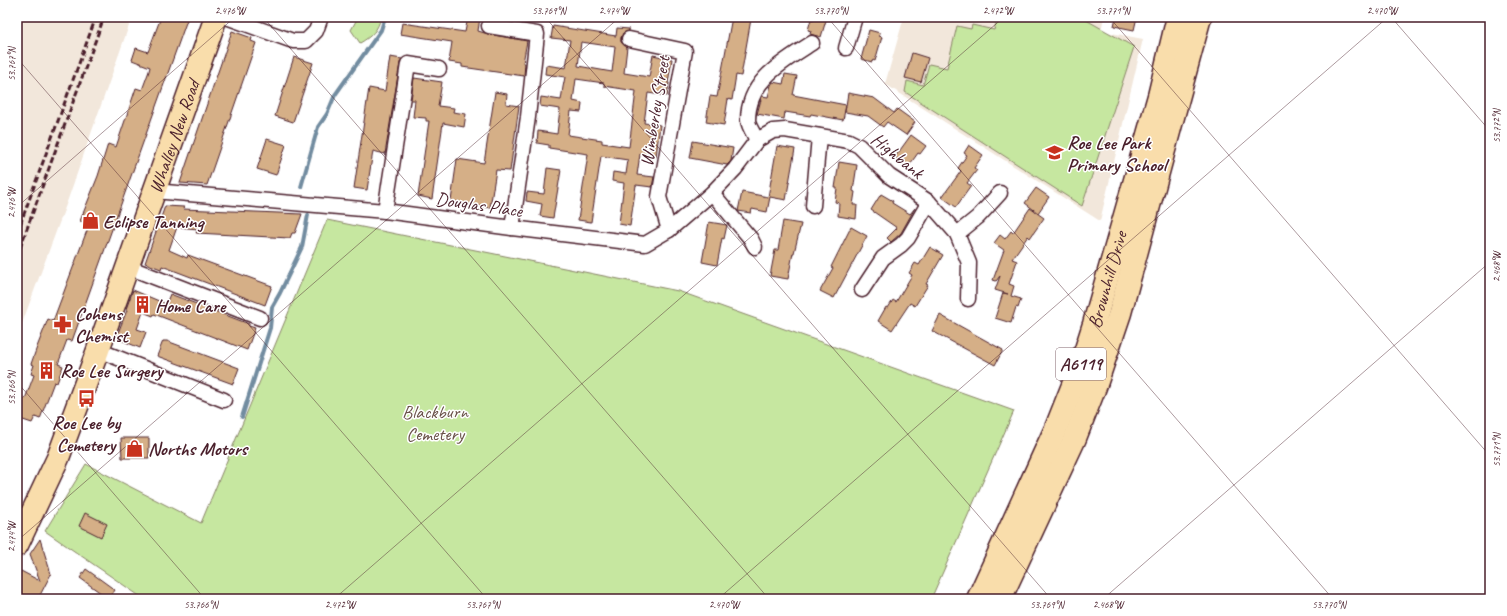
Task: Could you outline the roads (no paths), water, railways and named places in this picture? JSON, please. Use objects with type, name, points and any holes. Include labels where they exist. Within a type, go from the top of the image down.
[{"type":"highway","name":"Whalley New Road","points":[[17,545],[58,458],[128,267],[216,17]]},
{"type":"highway","name":"Brownhill Drive","points":[[978,599],[1056,428],[1081,364],[1094,324],[1159,96],[1178,17]]},
{"type":"highway","name":"Brownhill Drive","points":[[1000,599],[1075,438],[1095,387],[1120,313],[1200,17]]},
{"type":"street","points":[[226,17],[293,41],[306,41],[316,31],[321,17]]},
{"type":"street","points":[[846,48],[854,17]]},
{"type":"street","points":[[489,26],[537,34],[528,117],[512,228]]},
{"type":"street","name":"Wimberley Street","points":[[629,39],[685,51],[659,197],[669,230]]},
{"type":"street","points":[[757,140],[748,121],[752,97],[763,79],[780,65],[812,43]]},
{"type":"street","points":[[385,211],[408,64],[439,68]]},
{"type":"street","name":"Highbank","points":[[757,140],[774,131],[785,130],[849,141],[859,146],[889,176],[929,202],[957,234],[969,263],[968,299]]},
{"type":"street","points":[[813,206],[819,136]]},
{"type":"street","name":"Douglas Place","points":[[154,191],[385,211],[645,244],[669,230],[712,193],[735,169],[757,140]]},
{"type":"street","points":[[712,193],[751,239],[755,247]]},
{"type":"street","points":[[957,234],[978,217],[1000,193]]},
{"type":"street","name":"Highbank","points":[[862,290],[882,258],[901,245],[908,238],[929,202]]},
{"type":"street","points":[[128,267],[260,318]]},
{"type":"street","points":[[98,350],[224,400]]},
{"type":"waterway","points":[[301,187],[318,127],[327,114],[335,95],[381,30],[385,17]]},
{"type":"waterway","points":[[242,417],[270,328],[272,307],[302,247],[308,215]]},
{"type":"railway","points":[[17,233],[96,17]]},
{"type":"railway","points":[[17,256],[104,17]]},
{"type":"place","name":"Roe Lee Park Primary School","points":[[1054,153]]},
{"type":"place","name":"Eclipse Tanning","points":[[90,221]]},
{"type":"place","name":"Home Care","points":[[142,305]]},
{"type":"place","name":"Cohens Chemist","points":[[62,324]]},
{"type":"place","name":"Roe Lee Surgery","points":[[47,370]]},
{"type":"place","name":"Roe Lee by Cemetery","points":[[86,399]]},
{"type":"place","name":"Norths Motors","points":[[135,448]]},
{"type":"park label","name":"Blackburn Cemetery","points":[[435,422]]}]
